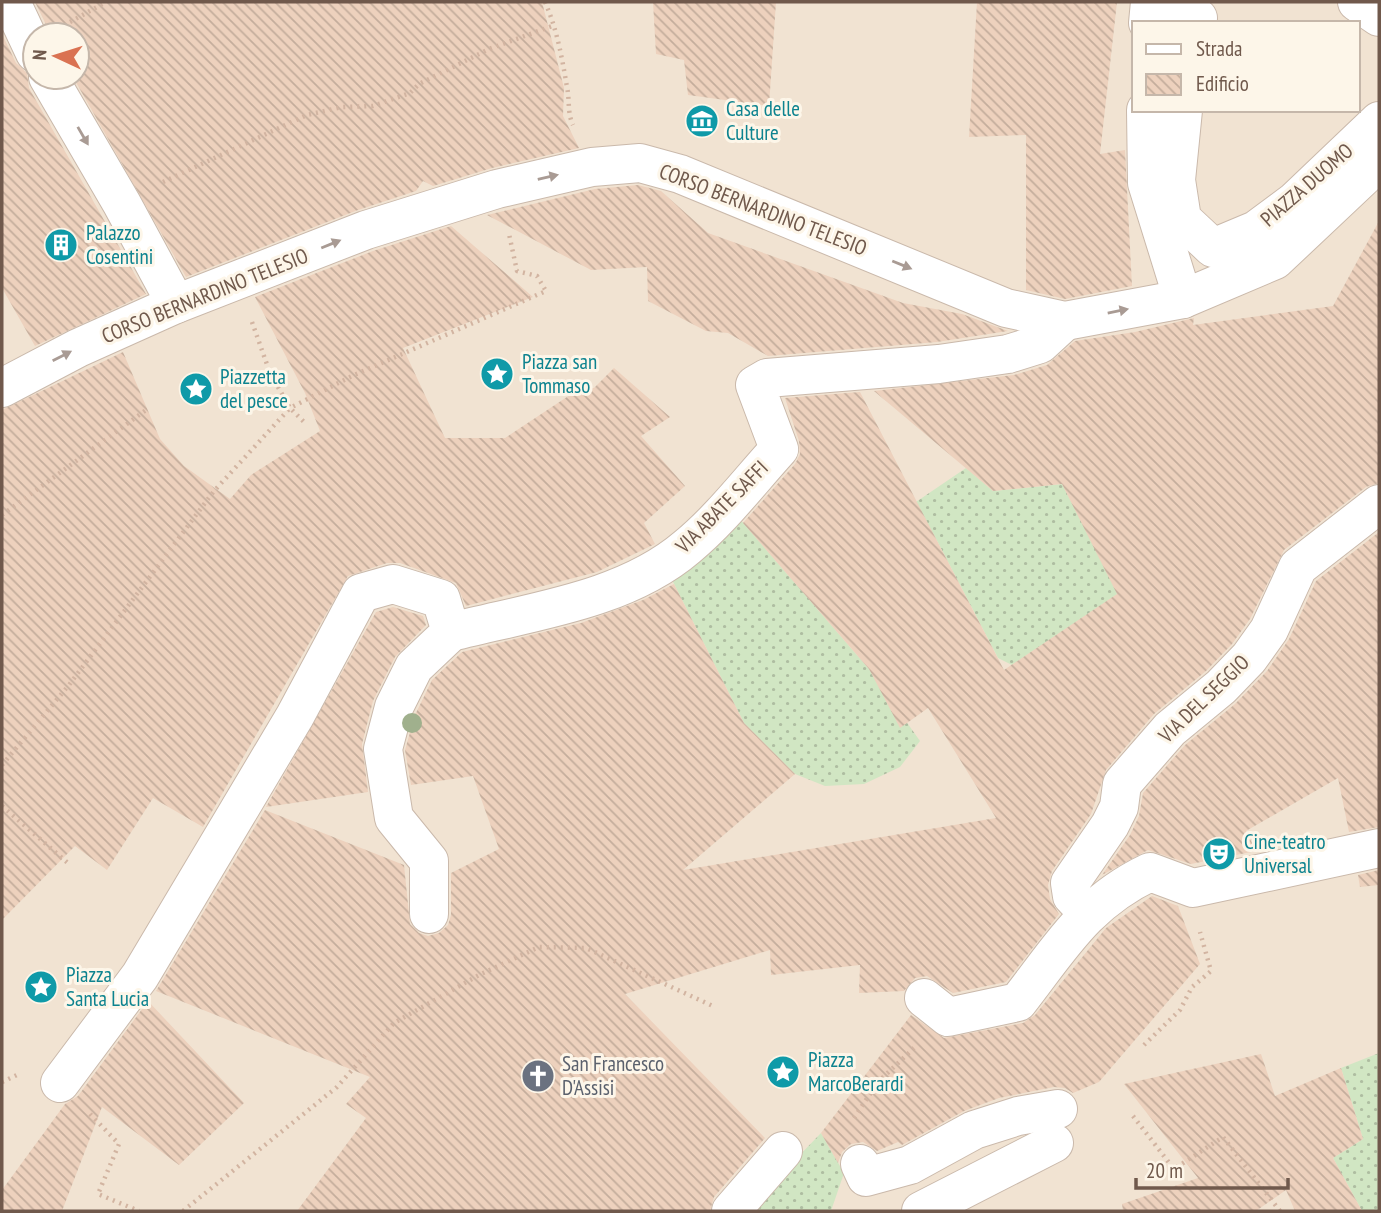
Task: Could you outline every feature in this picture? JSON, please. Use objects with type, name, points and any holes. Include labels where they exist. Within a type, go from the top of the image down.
[{"type":"street","points":[[11,2],[29,21]]},
{"type":"street","points":[[1148,21],[1150,2]]},
{"type":"street","points":[[1181,2],[1179,14],[1198,18],[1197,21]]},
{"type":"street","points":[[1357,2],[1379,17]]},
{"type":"street","points":[[56,91],[176,304]]},
{"type":"street","points":[[1146,112],[1184,299]]},
{"type":"street","name":"PIAZZA DUOMO","points":[[1182,112],[1162,181],[1182,219],[1213,247],[1255,230],[1295,201],[1379,121]]},
{"type":"street","name":"CORSO BERNARDINO TELESIO","points":[[2,388],[78,348],[176,304],[242,281],[366,230],[497,189],[592,167],[640,163],[680,174],[1006,308],[1065,321],[1184,299],[1275,260],[1379,162]]},
{"type":"street","name":"VIA ABATE SAFFI","points":[[451,632],[606,590],[643,577],[686,548],[779,449],[755,385],[767,378],[939,364],[1008,354],[1040,344],[1065,321]]},
{"type":"street","name":"VIA DEL SEGGIO","points":[[1087,912],[1072,895],[1069,883],[1110,825],[1119,807],[1122,784],[1170,729],[1221,687],[1249,658],[1269,630],[1298,567],[1379,504]]},
{"type":"street","points":[[60,1083],[140,976],[295,716],[361,593],[393,584],[441,599],[451,632],[414,667],[394,707],[383,749],[394,818],[429,861],[429,914]]},
{"type":"street","points":[[925,998],[948,1017],[1018,1002],[1087,912],[1124,885],[1150,872],[1193,887],[1379,848]]},
{"type":"street","points":[[860,1164],[866,1177],[910,1165],[974,1130],[1018,1116],[1056,1126],[921,1211]]},
{"type":"street","points":[[731,1211],[783,1151]]},
{"type":"path","points":[[77,21],[106,2]]},
{"type":"path","points":[[545,2],[555,25],[568,92],[568,113],[592,167]]},
{"type":"path","points":[[122,204],[200,162],[307,115],[342,107],[373,106],[410,93],[419,84],[489,49],[555,25]]},
{"type":"path","points":[[2,765],[69,685],[214,491],[290,408],[352,376],[546,292],[537,276],[517,271],[497,189]]},
{"type":"path","points":[[249,312],[270,373],[290,408],[304,422]]},
{"type":"path","points":[[2,515],[146,410]]},
{"type":"path","points":[[2,806],[69,864]]},
{"type":"path","points":[[1144,1045],[1180,1010],[1192,986],[1211,971],[1199,928],[1193,887]]},
{"type":"path","points":[[183,1211],[337,1087],[394,1023],[478,975],[539,947],[586,948],[715,1007]]},
{"type":"path","points":[[860,1164],[848,1138],[852,1121],[878,1082],[920,1043]]},
{"type":"path","points":[[60,1083],[119,1144],[98,1194],[139,1211]]},
{"type":"path","points":[[1133,1116],[1174,1169],[1223,1138],[1280,1211]]},
{"type":"shaded area","points":[[2,2],[1379,2],[1379,1211],[2,1211]]},
{"type":"green space","points":[[966,468],[993,491],[1062,484],[1119,593],[1012,665],[998,658],[933,533],[910,506]]},
{"type":"green space","points":[[739,518],[869,669],[920,741],[900,767],[864,784],[825,786],[795,774],[744,723],[666,568]]},
{"type":"green space","points":[[1379,1053],[1379,1211],[1362,1211],[1333,1158],[1363,1139],[1341,1068]]},
{"type":"green space","points":[[821,1133],[844,1173],[831,1211],[746,1211]]},
{"type":"building","points":[[35,2],[542,2],[564,88],[563,116],[579,148],[492,168],[433,186],[423,181],[416,191],[358,210],[186,277],[81,91],[91,91],[91,21],[44,21]]},
{"type":"building","points":[[653,2],[776,2],[769,106],[688,95],[684,60],[656,54]]},
{"type":"building","points":[[977,2],[1117,2],[1100,154],[1125,150],[1132,286],[1065,299],[1026,290],[1026,135],[969,137]]},
{"type":"building","name":"Palazzo Cosentini","points":[[2,34],[16,63],[21,68],[21,91],[31,91],[146,294],[35,346],[2,288]]},
{"type":"building","points":[[638,185],[661,191],[708,233],[903,303],[962,314],[1008,331],[937,342],[768,356],[728,333],[706,331],[648,301],[647,267],[591,270],[487,215],[595,189]]},
{"type":"building","points":[[1379,221],[1379,483],[1366,487],[1284,550],[1250,619],[1232,644],[1206,671],[1154,714],[1106,770],[1091,814],[1052,871],[1048,885],[1050,899],[1059,914],[1006,982],[953,993],[927,976],[915,978],[904,991],[859,993],[860,965],[771,975],[770,950],[625,994],[765,1138],[714,1197],[710,1211],[297,1211],[366,1118],[346,1104],[370,1077],[156,991],[265,810],[404,865],[410,924],[419,933],[428,936],[439,933],[448,925],[451,915],[451,873],[499,849],[473,776],[411,785],[405,750],[415,715],[432,680],[462,652],[581,623],[643,600],[674,584],[744,723],[795,774],[683,870],[996,818],[928,708],[900,728],[869,669],[743,523],[795,464],[800,454],[799,441],[785,398],[860,392],[1004,670],[1117,594],[1062,484],[993,491],[874,391],[1014,375],[1047,365],[1075,341],[1135,332],[1194,318],[1193,325],[1333,306]]},
{"type":"building","points":[[451,226],[533,297],[403,348],[445,438],[505,438],[582,387],[594,388],[614,368],[670,417],[641,436],[685,486],[644,523],[655,544],[597,572],[466,606],[456,583],[400,563],[387,563],[348,576],[203,827],[153,798],[107,870],[75,846],[2,920],[2,410],[123,352],[160,439],[184,466],[230,499],[251,475],[320,431],[305,393],[255,297],[373,251]]},
{"type":"building","points":[[1379,532],[1379,827],[1349,832],[1338,778],[1246,831],[1256,851],[1191,864],[1148,850],[1102,875],[1130,835],[1139,816],[1143,793],[1185,745],[1235,704],[1267,671],[1289,639],[1316,581]]},
{"type":"building","points":[[393,607],[423,616],[426,625],[395,657],[373,701],[362,744],[368,792],[266,807],[376,612]]},
{"type":"building","points":[[1379,870],[1379,885],[1360,887],[1358,875]]},
{"type":"building","points":[[1152,896],[1178,906],[1200,964],[1099,1082],[1073,1093],[1065,1088],[1054,1087],[999,1098],[964,1111],[902,1145],[898,1142],[877,1151],[863,1142],[851,1144],[842,1152],[838,1163],[821,1133],[911,1015],[944,1038],[1023,1023],[1035,1015],[1106,928]]},
{"type":"building","points":[[148,1001],[244,1103],[179,1165],[102,1107],[62,1211],[2,1211],[2,1190],[65,1104],[78,1096]]},
{"type":"building","points":[[1261,1054],[1275,1096],[1341,1068],[1363,1139],[1333,1158],[1362,1211],[1295,1211],[1286,1190],[1256,1211],[1123,1211],[1122,1204],[1198,1178],[1124,1084]]},
{"type":"place","name":"Casa delle Culture","points":[[702,121]]},
{"type":"place","name":"Palazzo Cosentini","points":[[61,245]]},
{"type":"place","name":"Piazza san Tommaso","points":[[497,374]]},
{"type":"place","name":"Piazzetta del pesce","points":[[196,389]]},
{"type":"place","name":"Cine-teatro Universal","points":[[1219,854]]},
{"type":"place","name":"Piazza Santa Lucia","points":[[41,987]]},
{"type":"place","name":"Piazza MarcoBerardi","points":[[783,1072]]},
{"type":"place","name":"San Francesco D'Assisi","points":[[538,1076]]}]
